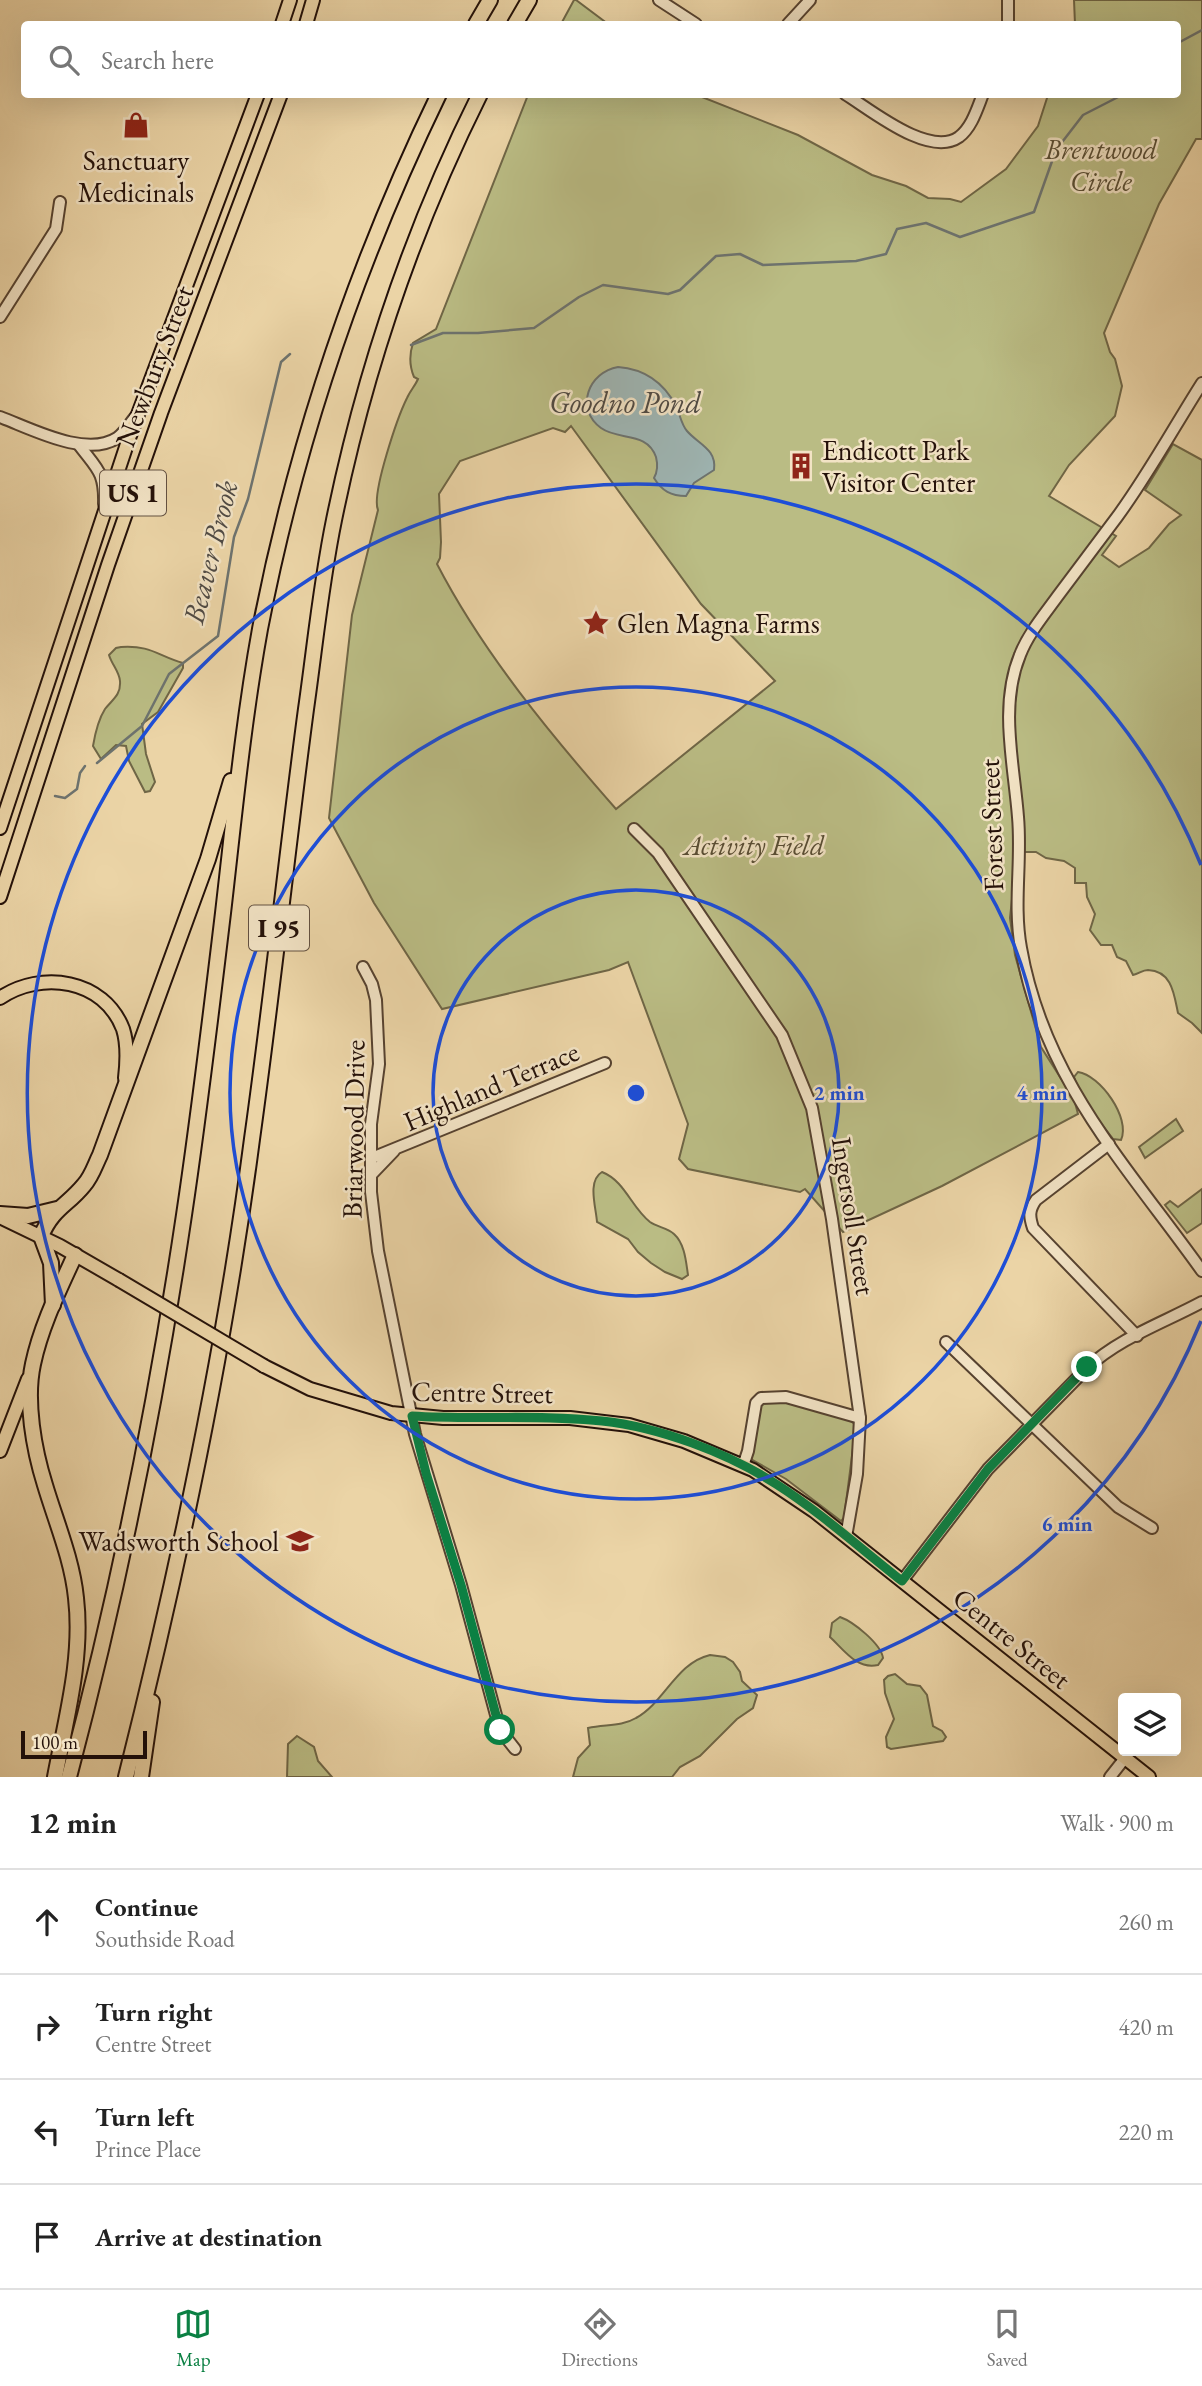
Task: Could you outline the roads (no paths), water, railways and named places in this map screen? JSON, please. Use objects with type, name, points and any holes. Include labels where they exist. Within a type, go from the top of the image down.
[{"type":"highway","points":[[478,21],[490,0]]},
{"type":"highway","points":[[518,21],[529,0]]},
{"type":"highway","name":"I 95","points":[[69,1777],[87,1707],[149,1422],[201,1092],[246,722],[277,549],[312,411],[370,247],[437,98]]},
{"type":"highway","name":"I 95","points":[[126,1777],[183,1539],[230,1288],[257,1104],[314,638],[334,516],[362,403],[399,287],[437,187],[478,98]]},
{"type":"highway","points":[[53,1305],[51,1263],[41,1236],[46,1223],[58,1208],[78,1192],[92,1172],[212,849],[246,722]]},
{"type":"highway","points":[[0,1215],[28,1216],[58,1208]]},
{"type":"highway","points":[[55,1777],[77,1660],[78,1617],[72,1572],[42,1477],[32,1432],[32,1365],[53,1305],[75,1255]]},
{"type":"highway","points":[[141,1777],[158,1649]]},
{"type":"main road","points":[[283,21],[290,0]]},
{"type":"main road","points":[[307,21],[313,0]]},
{"type":"main road","name":"Newbury Street","points":[[0,828],[104,510],[257,98]]},
{"type":"main road","name":"Newbury Street","points":[[0,897],[157,425],[280,98]]},
{"type":"main road","points":[[0,998],[13,990],[44,982],[74,984],[99,996],[108,1004],[123,1031],[127,1056],[124,1086]]},
{"type":"main road","name":"Centre Street","points":[[0,1215],[75,1255],[264,1366],[330,1396],[412,1416],[570,1418],[617,1423],[684,1441],[743,1466],[792,1495],[1149,1777]]},
{"type":"main road","points":[[0,1451],[8,1437],[32,1365]]},
{"type":"street","points":[[659,0],[691,21]]},
{"type":"street","points":[[791,21],[810,0]]},
{"type":"street","points":[[1008,0],[1008,21]]},
{"type":"street","points":[[852,98],[921,140],[943,142],[961,136],[968,128],[982,98]]},
{"type":"street","points":[[0,317],[56,229],[60,202]]},
{"type":"street","name":"Forest Street","points":[[1202,383],[1120,514],[1021,651],[1011,684],[1010,732],[1020,851],[1017,918],[1027,978],[1047,1040],[1078,1099],[1202,1271]]},
{"type":"street","points":[[0,418],[79,445],[107,443],[120,436],[139,412]]},
{"type":"street","points":[[79,445],[99,470],[104,481],[104,510]]},
{"type":"street","name":"Ingersoll Street","points":[[634,829],[658,853],[782,1035],[817,1126],[860,1418],[857,1474],[846,1537]]},
{"type":"street","name":"Briarwood Drive","points":[[363,967],[372,984],[376,1000],[379,1064],[371,1124],[372,1217],[426,1473],[461,1585],[500,1730],[515,1749]]},
{"type":"street","name":"Highland Terrace","points":[[372,1175],[394,1151],[453,1124],[606,1063]]},
{"type":"street","points":[[1109,1144],[1036,1200],[1030,1213],[1033,1228],[1137,1336]]},
{"type":"street","name":"Highland Terrace","points":[[372,1158],[389,1150],[394,1151]]},
{"type":"street","points":[[902,1581],[975,1484],[1101,1355],[1202,1302]]},
{"type":"street","points":[[946,1342],[1118,1507],[1152,1528]]},
{"type":"street","points":[[743,1466],[756,1403],[761,1398],[786,1397],[860,1418]]},
{"type":"street","points":[[1110,1777],[1125,1758]]},
{"type":"water","name":"Goodno Pond","points":[[618,367],[645,374],[666,390],[685,428],[713,457],[714,470],[694,483],[686,496],[667,492],[657,483],[654,478],[656,457],[646,443],[608,432],[593,420],[588,411],[587,401],[593,383],[608,370]]},
{"type":"waterway","name":"Beaver Brook","points":[[1181,41],[1202,30]]},
{"type":"waterway","name":"Beaver Brook","points":[[411,345],[443,333],[534,328],[579,297],[603,285],[668,294],[680,290],[716,256],[740,254],[763,265],[856,261],[886,254],[897,229],[926,223],[960,237],[1034,212],[1056,150],[1083,115],[1116,98]]},
{"type":"waterway","name":"Beaver Brook","points":[[97,763],[142,726],[169,674],[218,636],[234,537],[248,499],[281,362],[290,354]]},
{"type":"waterway","name":"Beaver Brook","points":[[55,796],[65,798],[77,789],[80,773],[85,766]]},
{"type":"place","name":"Sanctuary Medicinals","points":[[136,125]]},
{"type":"place","name":"Endicott Park Visitor Center","points":[[801,466]]},
{"type":"place","name":"Glen Magna Farms","points":[[596,623]]},
{"type":"place","name":"Wadsworth School","points":[[300,1541]]},
{"type":"park label","name":"Brentwood Circle","points":[[1101,165]]},
{"type":"park label","name":"Activity Field","points":[[754,845]]}]
